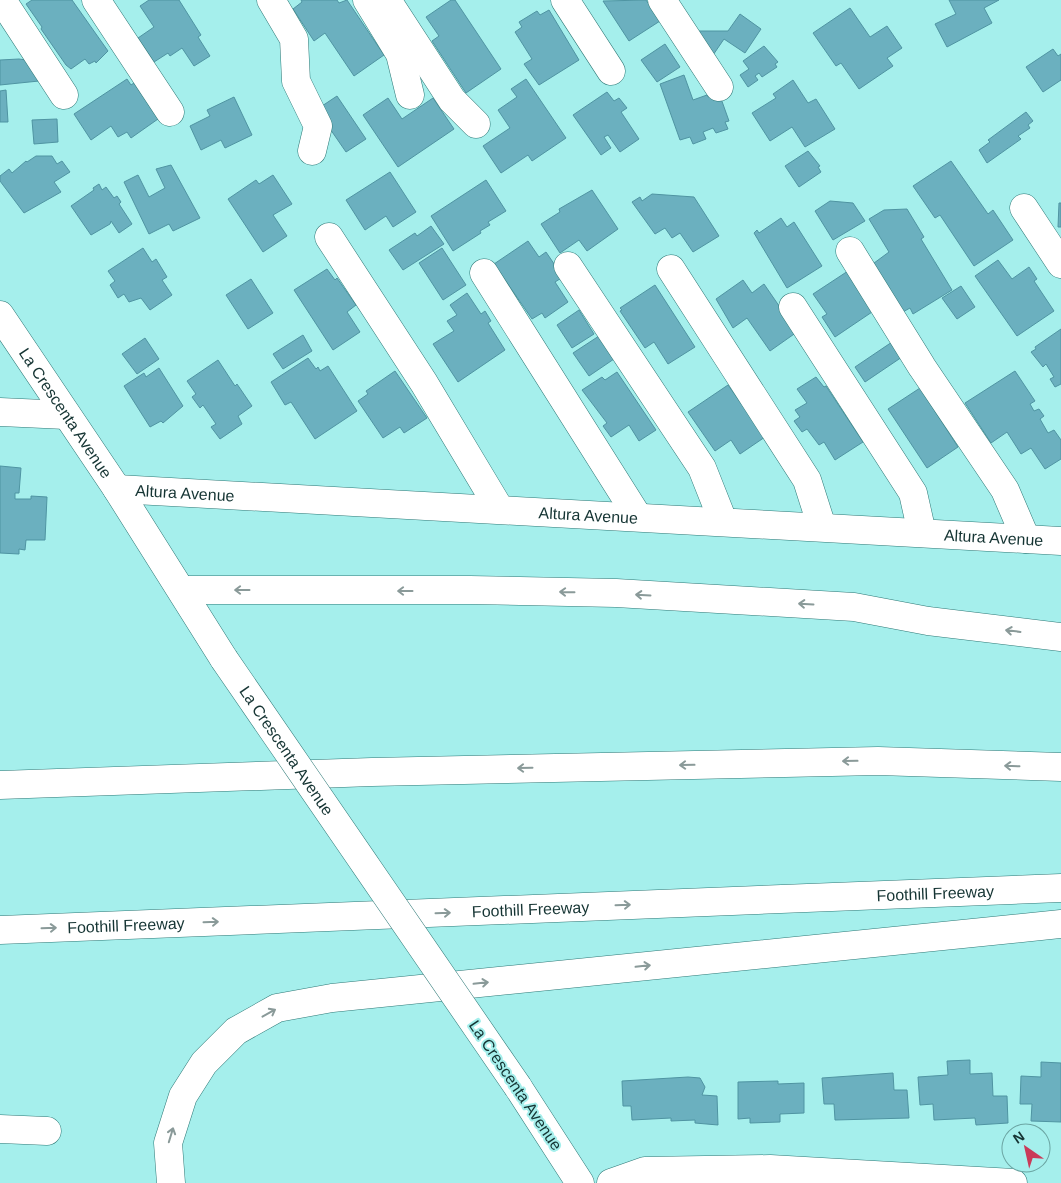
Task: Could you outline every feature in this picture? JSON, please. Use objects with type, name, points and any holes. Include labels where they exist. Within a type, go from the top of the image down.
[{"type":"main road","points":[[2,0],[64,95]]},
{"type":"main road","points":[[96,0],[170,112]]},
{"type":"main road","points":[[271,0],[294,39],[296,81],[318,126],[312,151]]},
{"type":"main road","points":[[367,0],[400,54],[410,95]]},
{"type":"main road","points":[[387,0],[452,100],[476,124]]},
{"type":"main road","points":[[565,0],[611,71]]},
{"type":"main road","points":[[662,0],[719,87]]},
{"type":"main road","points":[[1024,208],[1061,264]]},
{"type":"main road","points":[[329,237],[424,383],[499,508]]},
{"type":"main road","points":[[850,251],[922,367],[1005,490],[1026,539]]},
{"type":"main road","points":[[568,266],[702,468],[723,521]]},
{"type":"main road","points":[[671,269],[807,480],[822,527]]},
{"type":"main road","points":[[484,273],[638,517]]},
{"type":"main road","points":[[793,306],[913,492],[922,533]]},
{"type":"main road","name":"La Crescenta Avenue","points":[[0,315],[117,489],[224,659],[518,1087],[580,1183]]},
{"type":"main road","points":[[0,412],[66,415]]},
{"type":"main road","name":"Altura Avenue","points":[[117,489],[499,508],[1061,541]]},
{"type":"main road","points":[[182,590],[616,593],[854,607],[928,621],[1061,637]]},
{"type":"main road","points":[[0,785],[362,772],[868,761],[1061,767]]},
{"type":"main road","name":"Foothill Freeway","points":[[0,930],[1061,888]]},
{"type":"main road","points":[[171,1183],[168,1143],[183,1096],[204,1063],[236,1031],[277,1008],[332,998],[1061,924]]},
{"type":"main road","points":[[0,1129],[48,1131]]},
{"type":"main road","points":[[611,1183],[645,1172],[655,1171],[770,1169],[890,1180],[1013,1183]]},
{"type":"building","points":[[32,0],[72,0],[108,51],[96,63],[95,61],[89,64],[85,59],[71,69],[66,65],[41,29],[42,27],[26,4]]},
{"type":"building","points":[[149,0],[179,0],[201,35],[198,37],[210,56],[194,66],[182,48],[170,56],[168,53],[154,62],[138,38],[154,27],[140,6]]},
{"type":"building","points":[[301,0],[337,0],[339,3],[347,0],[384,55],[354,76],[325,33],[314,41],[293,9],[302,2]]},
{"type":"building","points":[[451,0],[455,0],[501,69],[466,93],[432,41],[439,36],[426,17]]},
{"type":"building","points":[[646,0],[660,21],[629,41],[603,1]]},
{"type":"building","points":[[949,0],[999,0],[984,8],[992,23],[947,47],[935,24],[956,14]]},
{"type":"building","points":[[850,8],[870,37],[887,26],[902,48],[887,58],[893,66],[859,89],[841,63],[836,66],[813,33]]},
{"type":"building","points":[[549,10],[579,60],[539,85],[524,64],[532,59],[515,32],[522,27],[519,22],[537,11],[540,15]]},
{"type":"building","points":[[740,14],[761,29],[745,53],[724,39],[711,58],[694,31],[728,31]]},
{"type":"building","points":[[665,44],[680,67],[657,82],[641,60]]},
{"type":"building","points":[[764,46],[778,62],[775,64],[777,67],[762,77],[759,73],[755,76],[758,80],[748,87],[740,75],[749,69],[743,61]]},
{"type":"building","points":[[1053,49],[1058,56],[1061,54],[1061,80],[1043,92],[1026,67]]},
{"type":"building","points":[[0,60],[26,60],[39,81],[0,85]]},
{"type":"building","points":[[684,75],[693,100],[719,93],[729,121],[725,122],[728,129],[716,133],[713,128],[703,132],[706,139],[693,144],[690,137],[680,140],[660,84]]},
{"type":"building","points":[[127,79],[131,85],[134,83],[158,119],[131,138],[127,132],[118,137],[111,126],[91,140],[74,114]]},
{"type":"building","points":[[526,79],[566,138],[532,161],[528,155],[501,173],[483,146],[510,128],[498,110],[517,97],[511,89]]},
{"type":"building","points":[[793,80],[808,103],[816,99],[835,129],[805,147],[792,127],[770,141],[752,113],[776,98],[773,94]]},
{"type":"building","points":[[6,90],[8,122],[0,122],[0,91]]},
{"type":"building","points":[[607,92],[614,101],[619,98],[627,108],[621,112],[639,139],[620,152],[608,135],[604,137],[611,148],[601,155],[573,115]]},
{"type":"building","points":[[337,96],[366,139],[346,152],[326,123],[319,108]]},
{"type":"building","points":[[234,97],[252,135],[225,148],[221,140],[201,150],[190,126],[210,116],[207,110]]},
{"type":"building","points":[[388,98],[402,119],[433,98],[454,129],[398,167],[363,115]]},
{"type":"building","points":[[1026,112],[1033,121],[1028,125],[1030,128],[1018,136],[1021,139],[987,163],[979,150],[990,142],[988,140]]},
{"type":"building","points":[[57,119],[58,142],[34,144],[32,120]]},
{"type":"building","points":[[808,151],[820,166],[818,167],[821,172],[799,187],[785,166]]},
{"type":"building","points":[[36,156],[52,156],[57,164],[62,161],[70,172],[54,182],[61,192],[24,213],[0,181],[0,176],[9,169],[12,173],[26,161]]},
{"type":"building","points":[[951,161],[988,214],[993,210],[1013,240],[974,266],[940,215],[935,218],[913,186]]},
{"type":"building","points":[[171,165],[200,218],[173,231],[169,224],[149,234],[124,182],[138,175],[149,197],[165,188],[156,169]]},
{"type":"building","points":[[390,172],[416,212],[393,227],[386,216],[365,230],[346,200]]},
{"type":"building","points":[[273,175],[292,204],[273,215],[287,236],[263,252],[228,199],[256,180],[259,184]]},
{"type":"building","points":[[486,180],[506,211],[488,222],[490,225],[480,231],[481,233],[453,251],[431,216]]},
{"type":"building","points":[[99,184],[102,190],[106,187],[114,198],[117,196],[121,202],[119,204],[132,224],[119,233],[111,221],[110,224],[91,235],[71,206],[94,190],[93,188]]},
{"type":"building","points":[[592,190],[618,229],[587,251],[579,240],[560,253],[541,224],[560,212],[559,209]]},
{"type":"building","points":[[652,194],[694,197],[719,236],[693,252],[680,233],[672,238],[665,228],[655,234],[632,202],[640,197],[642,201]]},
{"type":"building","points":[[830,201],[853,203],[865,221],[833,240],[815,211]]},
{"type":"building","points":[[1059,203],[1061,203],[1061,227],[1058,227]]},
{"type":"building","points":[[907,209],[924,237],[921,239],[952,290],[913,314],[910,308],[901,313],[870,266],[889,252],[869,219],[884,210]]},
{"type":"building","points":[[781,218],[787,227],[794,222],[822,266],[787,288],[754,233],[757,230],[759,233]]},
{"type":"building","points":[[431,226],[444,244],[403,270],[389,250],[415,233],[417,236]]},
{"type":"building","points":[[528,241],[539,257],[546,252],[563,277],[555,282],[568,302],[545,318],[542,313],[532,319],[494,264]]},
{"type":"building","points":[[143,248],[152,262],[156,259],[167,277],[162,280],[172,295],[150,310],[141,298],[129,302],[124,294],[118,298],[110,285],[115,281],[108,271]]},
{"type":"building","points":[[442,248],[466,285],[443,300],[419,263]]},
{"type":"building","points":[[998,260],[1012,279],[1029,267],[1037,279],[1034,281],[1054,311],[1017,336],[975,276]]},
{"type":"building","points":[[327,269],[335,280],[337,278],[356,305],[347,312],[360,332],[333,350],[294,290]]},
{"type":"building","points":[[848,271],[875,310],[835,337],[822,317],[827,314],[813,294]]},
{"type":"building","points":[[251,279],[273,313],[248,329],[226,295]]},
{"type":"building","points":[[743,280],[752,293],[764,284],[797,332],[770,351],[747,318],[733,328],[716,299]]},
{"type":"building","points":[[655,285],[695,347],[668,364],[654,342],[645,348],[620,311],[622,310],[620,308]]},
{"type":"building","points":[[961,286],[975,307],[957,319],[942,298]]},
{"type":"building","points":[[467,293],[481,314],[485,311],[491,321],[488,323],[505,350],[458,382],[433,344],[454,331],[447,321],[457,315],[450,305]]},
{"type":"building","points":[[579,310],[594,334],[572,348],[557,325]]},
{"type":"building","points":[[1061,329],[1061,384],[1055,387],[1050,379],[1054,377],[1046,364],[1043,367],[1031,352],[1036,349],[1035,347]]},
{"type":"building","points":[[303,335],[312,351],[283,369],[273,354]]},
{"type":"building","points":[[599,336],[614,359],[589,376],[573,353]]},
{"type":"building","points":[[145,338],[159,359],[137,374],[122,354]]},
{"type":"building","points":[[895,340],[905,355],[865,382],[855,367]]},
{"type":"building","points":[[308,358],[316,369],[318,367],[320,371],[328,366],[357,411],[315,439],[291,402],[285,405],[271,382]]},
{"type":"building","points":[[218,360],[235,386],[237,384],[252,406],[238,416],[242,424],[220,439],[211,427],[216,424],[203,405],[200,408],[192,397],[196,394],[187,381]]},
{"type":"building","points":[[159,368],[183,406],[163,423],[161,421],[150,427],[124,386],[144,373],[146,377]]},
{"type":"building","points":[[395,371],[427,418],[404,433],[400,427],[383,438],[358,401],[368,394],[366,391]]},
{"type":"building","points":[[1015,371],[1035,401],[1030,404],[1034,411],[1039,409],[1044,416],[1040,419],[1048,433],[1054,430],[1061,440],[1061,459],[1045,469],[1031,448],[1021,454],[1007,432],[991,443],[965,403]]},
{"type":"building","points":[[617,372],[656,430],[639,441],[629,425],[611,437],[603,426],[607,423],[582,390],[602,377],[605,380]]},
{"type":"building","points":[[816,377],[824,387],[826,386],[863,442],[835,460],[824,442],[819,445],[807,429],[802,432],[794,421],[800,417],[795,410],[807,403],[797,389]]},
{"type":"building","points":[[728,385],[765,437],[740,454],[731,440],[715,451],[688,412]]},
{"type":"building","points":[[920,388],[958,447],[927,468],[888,409]]},
{"type":"building","points":[[0,466],[21,468],[19,493],[15,493],[15,499],[31,499],[31,496],[47,497],[45,540],[26,540],[25,550],[19,549],[19,554],[0,553]]},
{"type":"building","points":[[970,1060],[970,1074],[992,1073],[993,1096],[1007,1096],[1008,1123],[976,1125],[975,1118],[934,1120],[933,1104],[920,1105],[918,1077],[948,1075],[947,1061]]},
{"type":"building","points":[[1041,1062],[1061,1063],[1061,1122],[1031,1121],[1032,1104],[1020,1104],[1021,1076],[1041,1077]]},
{"type":"building","points":[[893,1073],[894,1090],[907,1090],[909,1118],[835,1120],[834,1104],[824,1104],[822,1078]]},
{"type":"building","points":[[700,1078],[705,1087],[702,1095],[717,1096],[718,1125],[695,1123],[695,1120],[671,1121],[671,1118],[632,1120],[631,1106],[623,1106],[622,1081]]},
{"type":"building","points":[[778,1081],[778,1084],[804,1083],[804,1113],[780,1114],[780,1122],[750,1123],[750,1118],[738,1119],[738,1082]]}]
